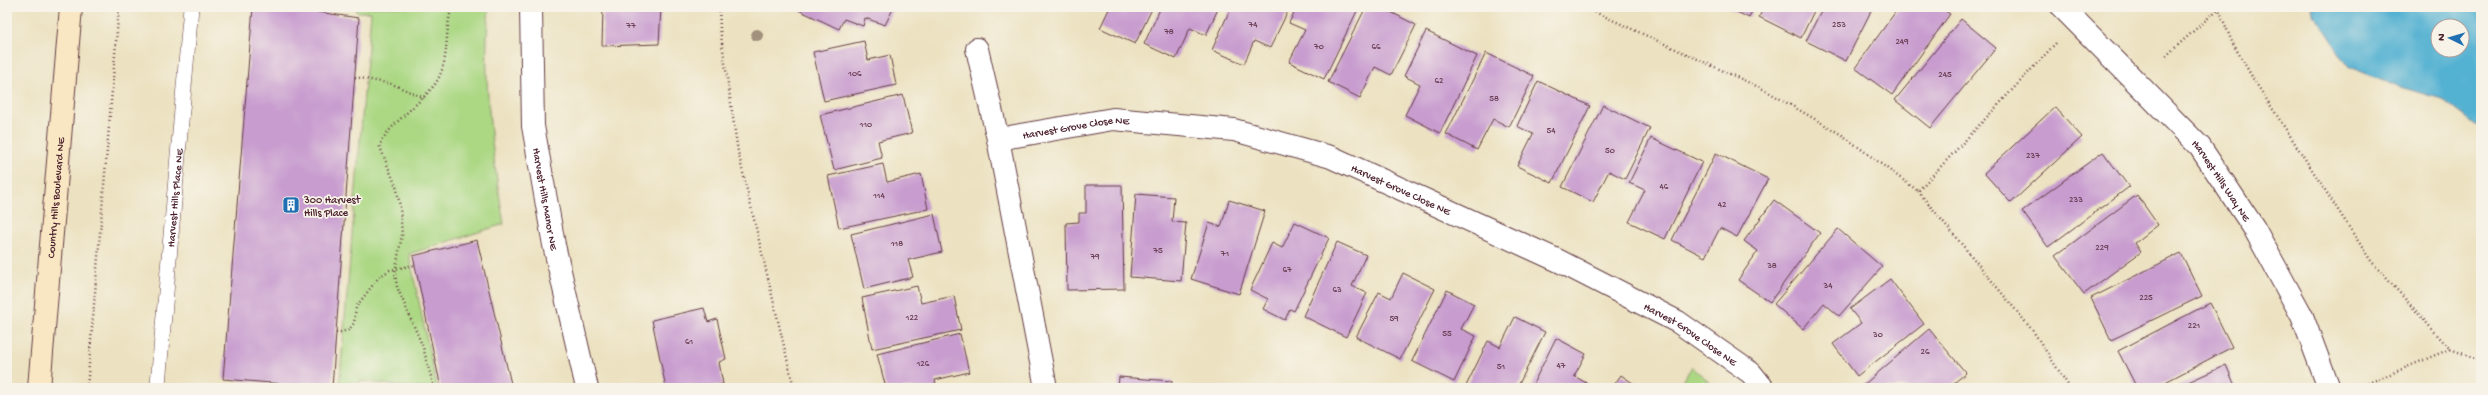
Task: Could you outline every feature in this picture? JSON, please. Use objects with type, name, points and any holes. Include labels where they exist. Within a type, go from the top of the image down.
[{"type":"main road","name":"Country Hills Boulevard NE","points":[[39,388],[70,7]]},
{"type":"street","name":"Harvest Hills Manor NE","points":[[531,7],[533,126],[554,245],[587,388]]},
{"type":"street","name":"Harvest Hills Way NE","points":[[2062,7],[2200,147],[2254,228],[2302,316],[2329,388]]},
{"type":"street","points":[[977,49],[998,139],[1046,388]]},
{"type":"street","name":"Harvest Grove Close NE","points":[[998,139],[1113,120],[1234,130],[1331,157],[1559,261],[1678,322],[1751,373],[1763,388]]},
{"type":"lane","name":"Harvest Hills Place NE","points":[[159,388],[158,384],[190,7]]},
{"type":"path","points":[[87,388],[119,7]]},
{"type":"path","points":[[434,388],[423,347],[402,303],[397,287],[396,270],[402,234],[400,207],[397,189],[382,156],[380,140],[424,98],[437,82],[442,69],[452,7]]},
{"type":"path","points":[[718,7],[738,152],[794,388]]},
{"type":"path","points":[[1584,7],[1765,90],[1842,135],[1918,191],[2033,331],[2070,388]]},
{"type":"path","points":[[2166,56],[2218,8],[2232,42],[2254,80],[2371,261],[2450,349],[2481,360]]},
{"type":"path","points":[[1918,191],[2056,43]]},
{"type":"path","points":[[355,77],[392,84],[424,98]]},
{"type":"path","points":[[336,333],[349,330],[354,323],[356,307],[379,277],[390,270],[415,265]]},
{"type":"path","points":[[2364,385],[2450,349]]},
{"type":"green space","points":[[357,7],[489,7],[487,61],[489,116],[504,224],[409,254],[437,388],[413,388],[360,381],[358,388],[339,388],[371,12],[356,12]]},
{"type":"green space","points":[[1692,367],[1716,388],[1677,388]]},
{"type":"water","points":[[2312,7],[2481,7],[2481,129],[2442,99],[2398,86],[2349,67],[2313,13]]},
{"type":"building","name":"300 Harvest Hills Place","points":[[253,7],[310,11],[359,18],[332,388],[223,379]]},
{"type":"building","points":[[603,7],[661,7],[659,44],[602,46]]},
{"type":"building","points":[[792,7],[894,7],[885,25],[865,18],[863,26],[844,19],[839,29]]},
{"type":"building","points":[[1110,7],[1153,7],[1135,44],[1100,28]]},
{"type":"building","points":[[1161,7],[1219,7],[1206,35],[1190,28],[1176,59],[1144,44]]},
{"type":"building","points":[[1231,7],[1290,7],[1270,48],[1254,41],[1244,64],[1212,50]]},
{"type":"building","points":[[1297,7],[1359,7],[1324,79],[1289,62],[1305,30],[1289,23]]},
{"type":"building","points":[[1366,7],[1381,7],[1416,25],[1391,75],[1375,67],[1360,98],[1328,82]]},
{"type":"building","points":[[1727,7],[1754,7],[1749,18]]},
{"type":"building","points":[[1764,7],[1816,7],[1801,38],[1759,17]]},
{"type":"building","points":[[1823,7],[1873,7],[1846,61],[1806,41]]},
{"type":"building","points":[[1899,7],[1939,7],[1950,14],[1892,95],[1855,68]]},
{"type":"building","points":[[1961,19],[1996,48],[1930,128],[1895,100]]},
{"type":"building","points":[[1426,31],[1477,56],[1440,133],[1405,115],[1420,84],[1404,76]]},
{"type":"building","points":[[864,41],[868,60],[890,55],[896,85],[824,101],[813,52]]},
{"type":"building","points":[[1486,53],[1534,76],[1509,127],[1493,119],[1477,150],[1446,134]]},
{"type":"building","points":[[1538,81],[1590,106],[1552,183],[1517,166],[1533,134],[1517,126]]},
{"type":"building","points":[[903,95],[912,133],[878,141],[882,158],[834,170],[820,115]]},
{"type":"building","points":[[1603,105],[1650,128],[1625,179],[1609,171],[1593,202],[1562,187]]},
{"type":"building","points":[[2055,107],[2082,137],[2011,203],[1984,173]]},
{"type":"building","points":[[1651,138],[1702,162],[1665,239],[1629,222],[1645,190],[1629,183]]},
{"type":"building","points":[[2103,152],[2129,187],[2048,247],[2022,211]]},
{"type":"building","points":[[1716,153],[1768,179],[1737,237],[1720,228],[1705,257],[1672,240]]},
{"type":"building","points":[[883,164],[887,182],[921,174],[928,209],[839,228],[828,176]]},
{"type":"building","points":[[1086,185],[1122,185],[1124,289],[1067,290],[1066,223],[1079,222],[1079,213],[1086,213]]},
{"type":"building","points":[[1136,194],[1174,197],[1172,222],[1186,223],[1181,281],[1130,277]]},
{"type":"building","points":[[2137,195],[2158,225],[2135,243],[2141,252],[2084,294],[2055,256]]},
{"type":"building","points":[[1229,200],[1265,211],[1239,294],[1191,279],[1209,223],[1221,227]]},
{"type":"building","points":[[1774,200],[1820,233],[1770,302],[1738,280],[1758,251],[1744,241]]},
{"type":"building","points":[[934,214],[942,252],[908,260],[913,277],[864,289],[851,234]]},
{"type":"building","points":[[1295,222],[1329,238],[1294,311],[1290,309],[1285,320],[1263,309],[1268,299],[1250,290],[1272,243],[1282,248]]},
{"type":"building","points":[[1838,229],[1882,267],[1839,316],[1824,303],[1803,329],[1774,304]]},
{"type":"building","points":[[477,240],[512,388],[441,388],[413,256]]},
{"type":"building","points":[[1337,242],[1366,255],[1352,286],[1367,293],[1346,337],[1303,316]]},
{"type":"building","points":[[2181,253],[2202,296],[2111,340],[2091,298]]},
{"type":"building","points":[[1403,273],[1435,289],[1400,359],[1356,337],[1379,292],[1391,298]]},
{"type":"building","points":[[1890,279],[1924,324],[1857,376],[1833,344],[1861,323],[1850,309]]},
{"type":"building","points":[[917,286],[921,303],[954,296],[961,330],[872,349],[862,298]]},
{"type":"building","points":[[1447,290],[1474,304],[1461,329],[1476,336],[1454,382],[1412,361]]},
{"type":"building","points":[[2210,303],[2232,347],[2154,388],[2137,388],[2118,351]]},
{"type":"building","points":[[704,308],[708,322],[717,319],[726,359],[719,362],[723,384],[707,388],[666,388],[652,320]]},
{"type":"building","points":[[1515,317],[1545,332],[1517,388],[1470,388],[1466,386],[1488,341],[1500,347]]},
{"type":"building","points":[[1929,329],[1966,373],[1948,388],[1860,388]]},
{"type":"building","points":[[960,334],[969,372],[935,380],[937,388],[886,388],[877,354]]},
{"type":"building","points":[[1556,338],[1586,354],[1574,376],[1588,384],[1586,388],[1531,388]]},
{"type":"building","points":[[2226,365],[2236,388],[2175,388]]},
{"type":"building","points":[[1621,375],[1640,388],[1612,388]]},
{"type":"building","points":[[1119,377],[1172,381],[1171,388],[1118,388]]},
{"type":"place","name":"300 Harvest Hills Place","points":[[291,205]]}]
